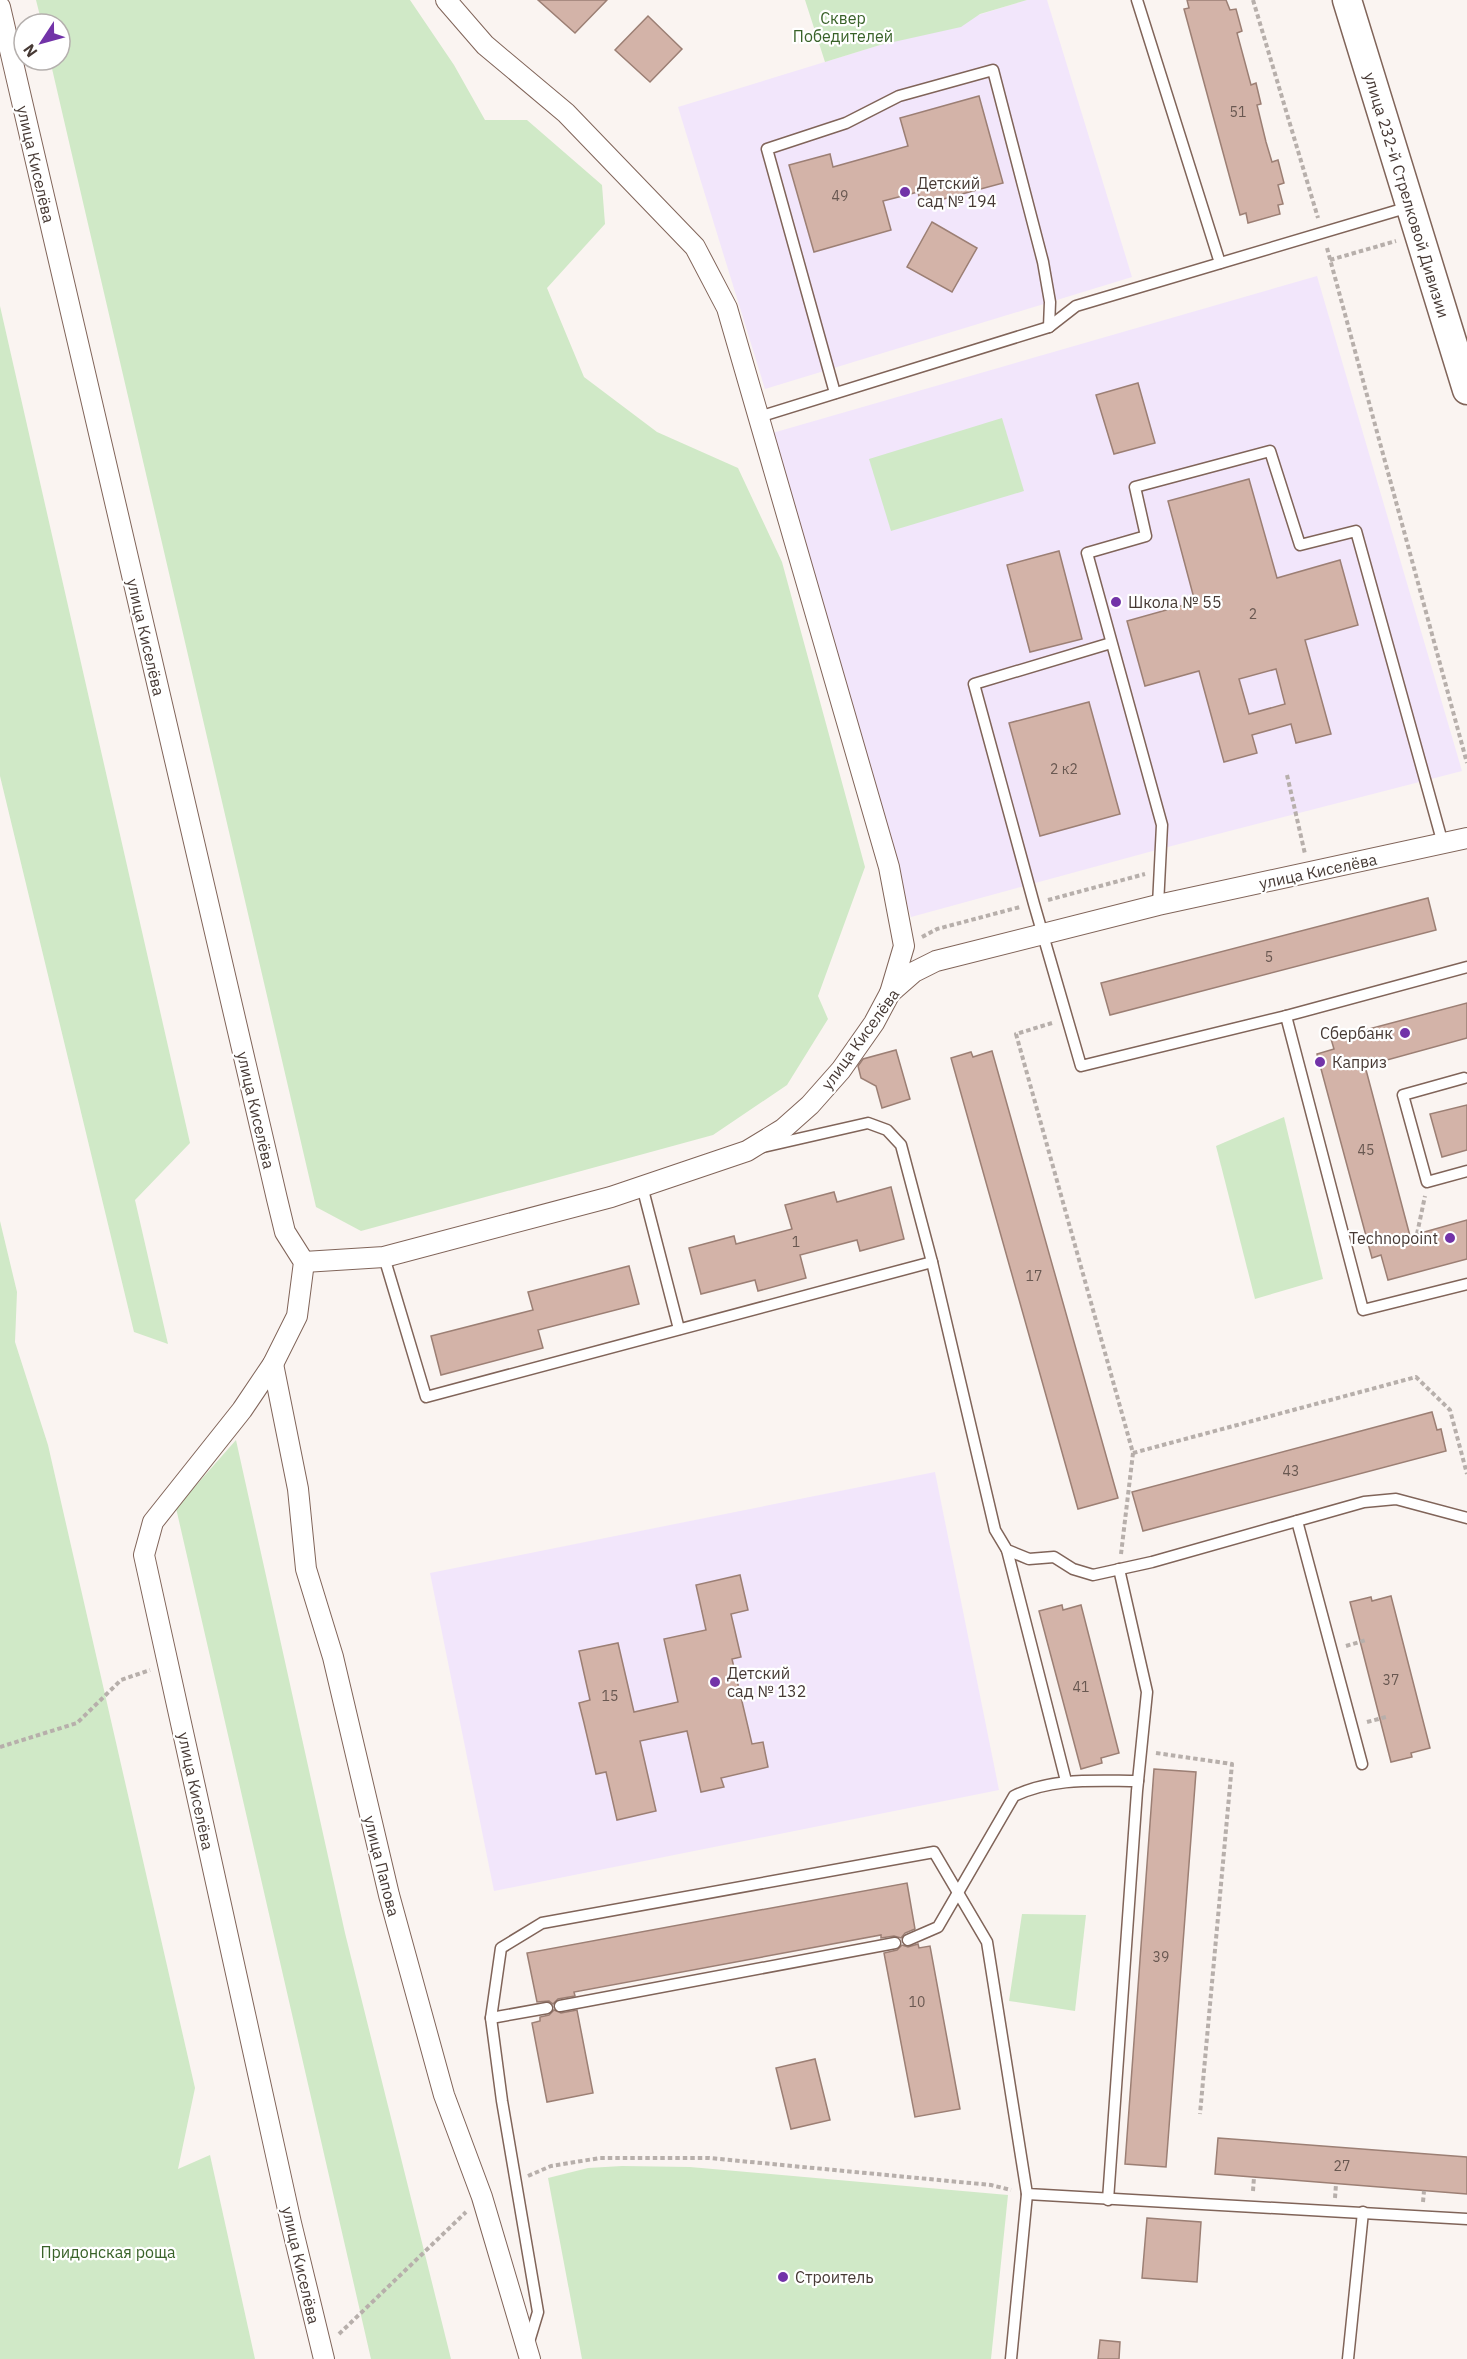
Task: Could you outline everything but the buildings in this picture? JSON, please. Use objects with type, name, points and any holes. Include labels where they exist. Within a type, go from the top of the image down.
[{"type":"street","points":[[446,0],[485,45],[566,113],[695,247],[727,308],[889,867],[904,946],[890,993]]},
{"type":"street","name":"улица 232-й Стрелковой Дивизии","points":[[1347,0],[1467,390]]},
{"type":"street","name":"улица Киселёва","points":[[0,8],[277,1199],[285,1232],[304,1262],[297,1316],[273,1364],[242,1410],[153,1522],[144,1555],[291,2223],[323,2355]]},
{"type":"street","name":"улица Киселёва","points":[[304,1262],[384,1257],[611,1197],[747,1151],[783,1129],[810,1105],[841,1070],[874,1023],[890,993],[914,972],[936,961],[1158,905],[1467,838]]},
{"type":"street","name":"улица Папова","points":[[273,1364],[298,1489],[306,1569],[333,1657],[386,1884],[441,2084],[482,2197],[529,2352]]},
{"type":"lane","points":[[1137,0],[1220,262]]},
{"type":"lane","points":[[835,393],[767,148],[846,123],[899,96],[993,70],[1043,262],[1050,302],[1049,327]]},
{"type":"lane","points":[[759,417],[1049,327],[1076,306],[1412,206]]},
{"type":"lane","points":[[1158,905],[1162,825],[1087,553],[1146,536],[1136,487],[1270,451],[1300,545],[1356,531],[1443,844]]},
{"type":"lane","points":[[1111,643],[974,684],[1081,1066],[1286,1016],[1467,967]]},
{"type":"lane","points":[[1286,1016],[1363,1310],[1467,1284]]},
{"type":"lane","points":[[1464,1078],[1403,1095],[1427,1182],[1467,1172]]},
{"type":"lane","points":[[747,1151],[868,1123],[886,1130],[901,1144],[932,1262],[995,1530],[1007,1550],[1066,1780]]},
{"type":"lane","points":[[642,1186],[679,1329]]},
{"type":"lane","points":[[384,1257],[426,1397],[932,1262]]},
{"type":"lane","points":[[1007,1550],[1029,1558],[1054,1557],[1073,1569],[1093,1575],[1364,1502],[1396,1499],[1467,1518]]},
{"type":"lane","points":[[1297,1521],[1362,1764]]},
{"type":"lane","points":[[1108,2200],[1138,1781],[1147,1692],[1119,1569]]},
{"type":"lane","points":[[908,1940],[938,1927],[1014,1796],[1034,1787],[1066,1780],[1138,1781]]},
{"type":"lane","points":[[529,2352],[538,2312],[491,2018],[501,1948],[542,1923],[934,1852],[987,1942],[1027,2194],[1011,2359]]},
{"type":"lane","points":[[560,2006],[895,1943]]},
{"type":"lane","points":[[491,2018],[547,2008]]},
{"type":"lane","points":[[1027,2194],[1467,2219]]},
{"type":"lane","points":[[1348,2359],[1363,2212]]},
{"type":"path","points":[[1253,0],[1323,231],[1467,763]]},
{"type":"path","points":[[1330,260],[1420,234]]},
{"type":"path","points":[[1287,775],[1306,860]]},
{"type":"path","points":[[1067,1018],[1016,1034],[1132,1453],[1119,1569]]},
{"type":"path","points":[[1417,1234],[1427,1182]]},
{"type":"path","points":[[1132,1453],[1416,1377],[1450,1410],[1467,1474]]},
{"type":"path","points":[[0,1747],[77,1723],[121,1680],[168,1663]]},
{"type":"path","points":[[1141,1751],[1232,1764],[1200,2114]]},
{"type":"path","points":[[516,2181],[551,2166],[600,2158],[710,2158],[991,2185],[1027,2194]]},
{"type":"path","points":[[323,2355],[482,2197]]},
{"type":"shaded area","name":"Детский сад № 194","points":[[1027,0],[1047,0],[1132,277],[765,389],[678,107]]},
{"type":"shaded area","name":"Школа № 55","points":[[1317,276],[1462,771],[1160,849],[911,917],[769,434]]},
{"type":"shaded area","name":"Детский сад № 132","points":[[935,1472],[999,1790],[494,1891],[430,1573]]},
{"type":"green space","points":[[36,0],[410,0],[454,65],[485,120],[527,120],[602,185],[605,224],[547,288],[584,377],[657,432],[738,468],[782,562],[865,867],[818,996],[828,1019],[787,1085],[713,1135],[361,1231],[316,1207],[53,72],[72,72],[72,12],[39,12]]},
{"type":"green space","name":"Сквер Победителей","points":[[805,0],[1027,0],[980,14],[961,27],[880,45],[825,62]]},
{"type":"green space","points":[[0,306],[190,1143],[135,1200],[168,1344],[134,1332],[0,776]]},
{"type":"green space","points":[[1002,418],[1024,491],[891,531],[869,459]]},
{"type":"green space","points":[[1284,1117],[1323,1279],[1255,1299],[1216,1146]]},
{"type":"green space","name":"Придонская роща","points":[[0,1221],[17,1292],[15,1342],[48,1445],[195,2088],[178,2169],[210,2155],[255,2359],[0,2359]]},
{"type":"green space","points":[[236,1440],[345,1933],[451,2359],[371,2359],[176,1508]]},
{"type":"green space","points":[[1022,1914],[1086,1915],[1075,2011],[1009,2001]]},
{"type":"green space","name":"Строитель","points":[[690,2167],[1008,2195],[991,2359],[582,2359],[548,2178],[588,2168]]},
{"type":"place","name":"Детский сад № 194","points":[[905,192]]},
{"type":"place","name":"Школа № 55","points":[[1116,602]]},
{"type":"place","name":"Сбербанк","points":[[1405,1033]]},
{"type":"place","name":"Каприз","points":[[1320,1062]]},
{"type":"place","name":"Technopoint","points":[[1450,1238]]},
{"type":"place","name":"Детский сад № 132","points":[[715,1682]]},
{"type":"place","name":"Строитель","points":[[783,2277]]}]
